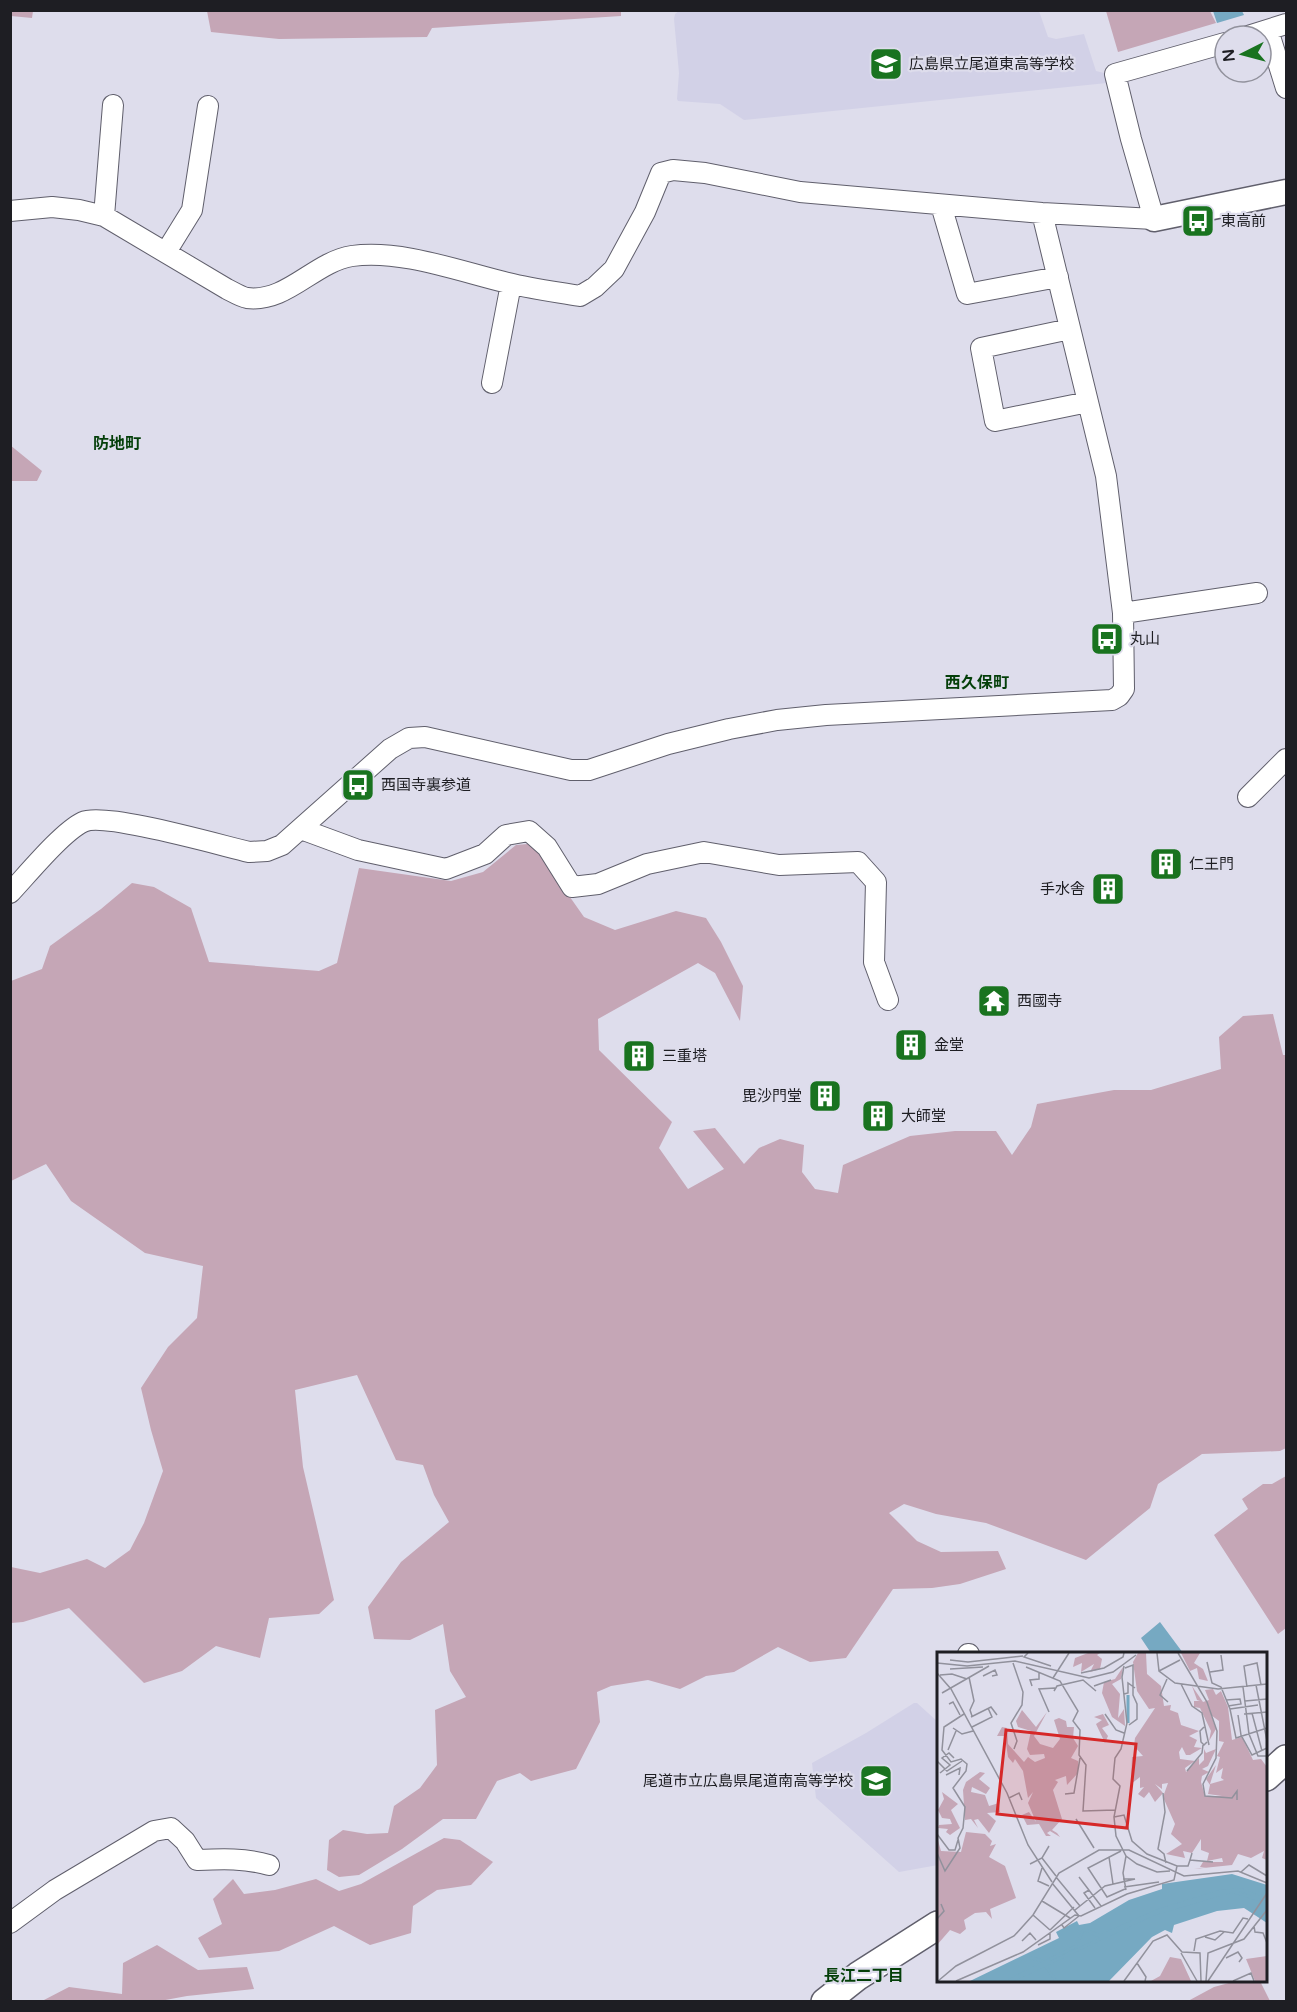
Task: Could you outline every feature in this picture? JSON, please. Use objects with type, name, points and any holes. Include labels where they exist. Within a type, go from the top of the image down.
[{"type":"main road","points":[[1267,1776],[1287,1759]]},
{"type":"main road","points":[[825,2001],[858,1976],[937,1925]]},
{"type":"street","points":[[1277,27],[1287,88]]},
{"type":"street","points":[[1154,219],[1115,74],[1213,46]]},
{"type":"street","points":[[104,216],[113,105]]},
{"type":"street","points":[[166,252],[192,210],[208,106]]},
{"type":"street","points":[[10,211],[52,207],[104,216],[226,289],[246,298],[273,297],[324,266],[351,256],[395,256],[510,284],[580,296],[595,287],[614,269],[645,212],[661,173],[673,170],[705,173],[800,192],[1042,213],[1154,219],[1287,192]]},
{"type":"street","points":[[941,205],[967,294],[1058,277]]},
{"type":"street","points":[[10,893],[62,839],[82,822],[97,819],[127,823],[249,852],[267,851],[282,845],[385,753],[410,738],[425,737],[571,770],[590,770],[668,744],[777,720],[826,714],[1112,700],[1119,696],[1124,689],[1123,613],[1106,476],[1042,213]]},
{"type":"street","points":[[492,383],[510,284]]},
{"type":"street","points":[[1070,329],[981,348],[994,421],[1088,402]]},
{"type":"street","points":[[1123,613],[1257,593]]},
{"type":"street","points":[[1248,798],[1287,759]]},
{"type":"street","points":[[301,829],[358,850],[446,869],[485,854],[506,834],[530,831],[547,847],[572,887],[598,884],[647,864],[704,852],[779,865],[858,862],[876,882],[874,962],[888,1000]]},
{"type":"street","points":[[10,1923],[55,1890],[154,1831],[171,1828],[185,1841],[197,1860],[231,1858],[253,1860],[269,1865]]},
{"type":"shaded area","points":[[621,10],[621,16],[432,28],[427,37],[279,39],[211,32],[207,11]]},
{"type":"shaded area","name":"広島県立尾道東高等学校","points":[[680,10],[1039,11],[1048,37],[1056,39],[1084,34],[1096,71],[1104,73],[1107,83],[744,120],[720,104],[678,101],[679,73],[674,19],[675,14]]},
{"type":"shaded area","points":[[10,11],[33,11],[32,18],[11,16]]},
{"type":"shaded area","points":[[1106,11],[1210,11],[1216,23],[1118,52]]},
{"type":"shaded area","points":[[10,445],[42,471],[37,481],[11,481]]},
{"type":"shaded area","points":[[539,843],[565,890],[584,917],[615,930],[676,911],[706,918],[743,986],[740,1021],[715,973],[698,963],[598,1019],[599,1050],[672,1122],[659,1148],[688,1189],[724,1169],[693,1131],[715,1128],[744,1164],[759,1148],[780,1139],[804,1145],[802,1172],[815,1189],[838,1193],[843,1165],[910,1136],[955,1131],[996,1131],[1012,1155],[1031,1127],[1037,1104],[1114,1090],[1151,1090],[1221,1069],[1219,1037],[1243,1016],[1273,1014],[1283,1055],[1286,1055],[1286,1448],[1280,1451],[1202,1454],[1158,1484],[1150,1508],[1086,1560],[986,1523],[936,1514],[904,1504],[889,1513],[917,1541],[941,1552],[998,1551],[1006,1569],[960,1584],[932,1588],[893,1589],[846,1658],[810,1662],[778,1647],[734,1672],[706,1676],[680,1689],[648,1680],[611,1686],[597,1692],[600,1722],[576,1769],[531,1781],[520,1773],[497,1781],[476,1819],[443,1819],[402,1849],[359,1875],[339,1877],[327,1870],[329,1840],[343,1830],[367,1834],[388,1833],[394,1806],[420,1788],[437,1765],[435,1710],[466,1697],[450,1671],[443,1624],[410,1640],[374,1639],[368,1607],[401,1562],[449,1522],[434,1495],[423,1465],[396,1460],[357,1375],[295,1390],[303,1467],[334,1600],[319,1614],[269,1618],[260,1658],[216,1646],[182,1671],[144,1683],[69,1608],[23,1622],[11,1623],[11,1567],[40,1573],[87,1559],[105,1568],[130,1550],[144,1523],[163,1471],[141,1388],[168,1347],[197,1318],[203,1266],[145,1253],[71,1201],[46,1164],[11,1181],[11,981],[42,969],[50,946],[132,883],[154,887],[191,908],[209,962],[319,971],[337,963],[359,868],[451,881],[483,872],[516,845]]},
{"type":"shaded area","points":[[1286,1476],[1286,1628],[1278,1634],[1214,1535],[1248,1509],[1242,1499],[1263,1484],[1272,1484]]},
{"type":"shaded area","name":"尾道市立広島県尾道南高等学校","points":[[914,1703],[917,1703],[937,1721],[937,1865],[899,1872],[816,1798],[812,1763]]},
{"type":"shaded area","points":[[444,1838],[460,1840],[493,1862],[471,1885],[437,1890],[413,1906],[411,1933],[370,1945],[334,1926],[279,1951],[209,1958],[198,1938],[222,1924],[213,1899],[233,1879],[244,1894],[275,1890],[316,1879],[339,1891],[361,1884]]},
{"type":"shaded area","points":[[157,1945],[198,1970],[247,1967],[254,1989],[160,2001],[42,2001],[69,1987],[122,1994],[123,1963]]},
{"type":"shaded area","points":[[1233,1982],[1260,1982],[1270,2001],[1188,2001],[1214,1987]]},
{"type":"water","points":[[1213,11],[1242,11],[1244,15],[1217,23]]},
{"type":"water","points":[[1160,1622],[1182,1652],[1150,1652],[1141,1638]]},
{"type":"place","name":"広島県立尾道東高等学校","points":[[886,64]]},
{"type":"place","name":"東高前","points":[[1198,221]]},
{"type":"place","name":"丸山","points":[[1107,639]]},
{"type":"place","name":"西国寺裏参道","points":[[358,785]]},
{"type":"place","name":"仁王門","points":[[1166,864]]},
{"type":"place","name":"手水舎","points":[[1108,889]]},
{"type":"place","name":"西國寺","points":[[994,1001]]},
{"type":"place","name":"金堂","points":[[911,1045]]},
{"type":"place","name":"三重塔","points":[[639,1056]]},
{"type":"place","name":"毘沙門堂","points":[[825,1096]]},
{"type":"place","name":"大師堂","points":[[878,1116]]},
{"type":"place","name":"尾道市立広島県尾道南高等学校","points":[[876,1781]]},
{"type":"district","name":"防地町","points":[[117,444]]},
{"type":"district","name":"西久保町","points":[[977,683]]},
{"type":"district","name":"長江二丁目","points":[[864,1976]]}]
